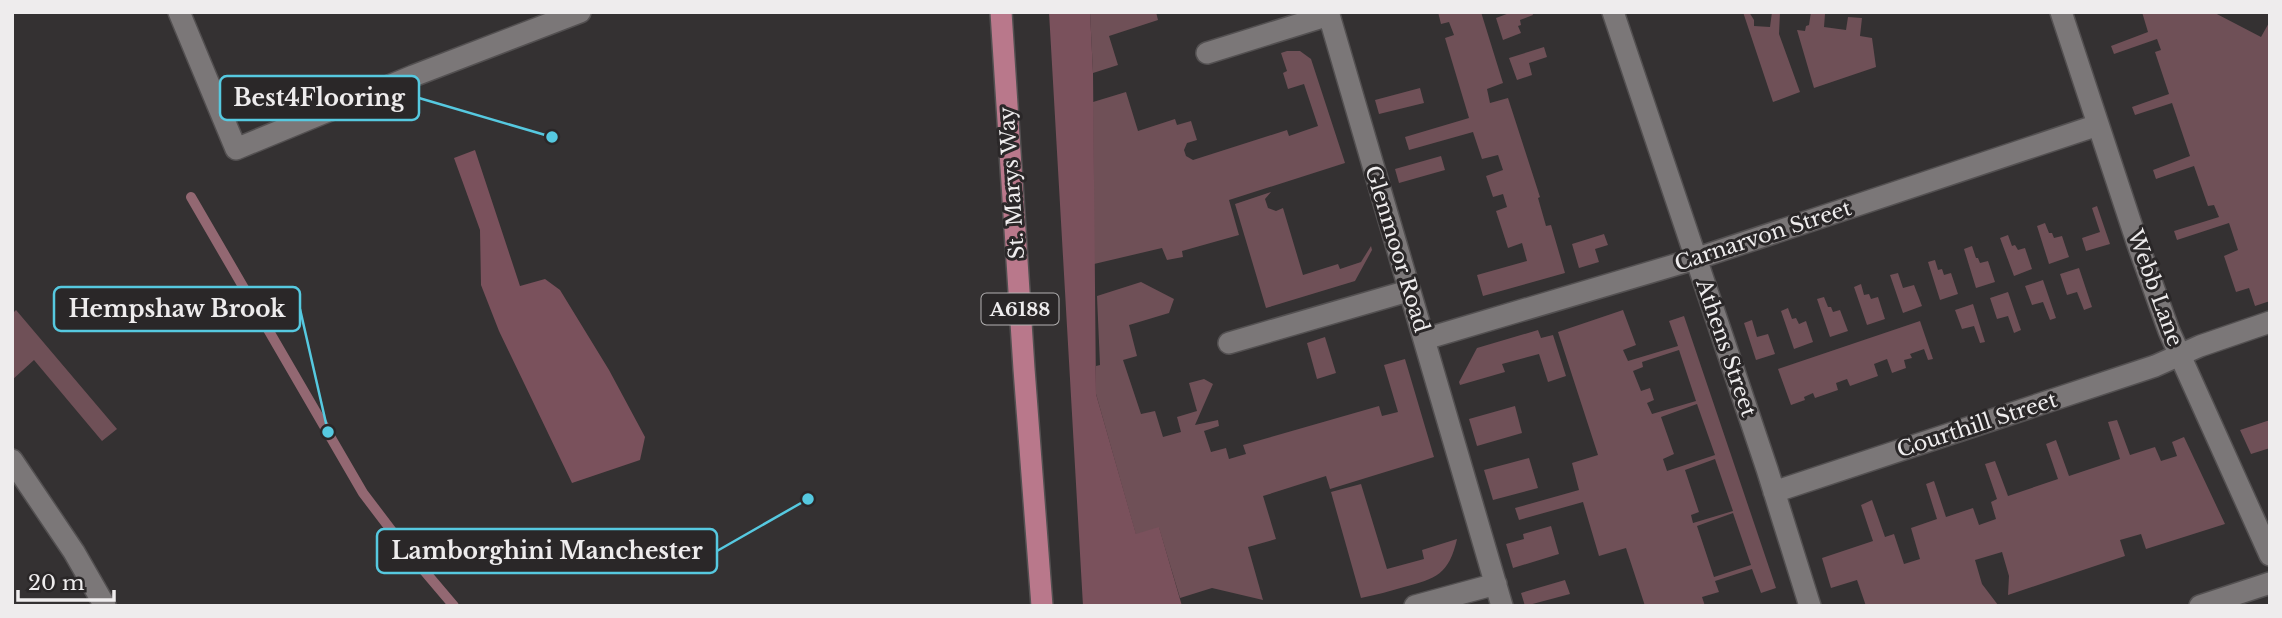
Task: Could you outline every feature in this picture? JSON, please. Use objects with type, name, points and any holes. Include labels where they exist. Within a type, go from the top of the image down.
[{"type":"main road","name":"St. Marys Way","points":[[1001,12],[1042,606]]},
{"type":"street","points":[[179,12],[236,149],[541,19],[580,12]]},
{"type":"street","name":"Athens Street","points":[[1613,12],[1810,606]]},
{"type":"street","name":"Webb Lane","points":[[2061,12],[2141,253],[2179,354],[2270,555]]},
{"type":"street","name":"Glenmoor Road","points":[[1207,53],[1329,15],[1502,606]]},
{"type":"street","name":"Carnarvon Street","points":[[1425,340],[1695,259],[2098,125]]},
{"type":"street","points":[[1228,343],[1408,291]]},
{"type":"street","name":"Courthill Street","points":[[1774,492],[2155,366],[2179,354],[2270,322]]},
{"type":"street","points":[[12,460],[74,552],[105,606]]},
{"type":"street","points":[[2200,606],[2270,583]]},
{"type":"street","points":[[1415,606],[1496,584]]},
{"type":"shaded area","points":[[1049,12],[1090,12],[1096,394],[1136,534],[1159,527],[1182,606],[1083,606]]},
{"type":"shaded area","points":[[1090,12],[1156,12],[1158,20],[1109,36],[1118,65],[1093,73]]},
{"type":"shaded area","points":[[1438,12],[1481,12],[1503,83],[1487,89],[1490,103],[1508,98],[1540,197],[1538,198],[1546,226],[1551,225],[1565,273],[1483,296],[1477,275],[1527,261],[1522,243],[1508,248],[1496,211],[1507,207],[1503,194],[1493,197],[1486,176],[1503,170],[1498,155],[1482,159],[1473,132],[1409,150],[1405,137],[1469,118],[1445,38],[1454,35],[1449,22],[1441,24]]},
{"type":"shaded area","points":[[1512,12],[1532,12],[1533,15],[1520,20],[1521,25],[1518,26],[1521,33],[1503,40],[1496,18]]},
{"type":"shaded area","points":[[1743,12],[1749,12],[1754,26],[1770,27],[1772,12],[1780,12],[1779,34],[1800,92],[1773,102]]},
{"type":"shaded area","points":[[1811,12],[1825,14],[1824,27],[1846,30],[1848,17],[1862,18],[1860,36],[1872,38],[1876,67],[1814,88],[1797,30],[1805,31]]},
{"type":"shaded area","points":[[2142,12],[2213,12],[2261,37],[2270,21],[2270,301],[2255,306],[2249,288],[2236,292],[2224,256],[2238,250],[2229,223],[2177,240],[2174,231],[2219,217],[2214,205],[2208,206],[2194,166],[2156,179],[2153,170],[2190,156],[2172,103],[2135,115],[2132,107],[2169,94],[2155,52],[2161,50],[2157,39],[2114,54],[2111,46],[2148,32]]},
{"type":"shaded area","points":[[1544,47],[1547,57],[1529,63],[1532,75],[1517,80],[1509,58]]},
{"type":"shaded area","points":[[1300,51],[1311,59],[1345,163],[1229,200],[1239,235],[1182,251],[1183,257],[1167,260],[1162,248],[1094,264],[1093,102],[1126,92],[1138,131],[1175,119],[1177,125],[1191,121],[1197,140],[1187,143],[1184,150],[1186,156],[1193,160],[1287,130],[1289,136],[1318,126],[1304,84],[1288,89],[1283,73],[1287,71],[1281,53]]},
{"type":"shaded area","points":[[1420,88],[1424,103],[1379,114],[1375,100]]},
{"type":"shaded area","points":[[475,150],[520,286],[545,279],[560,290],[609,370],[645,437],[640,460],[572,483],[499,331],[481,285],[480,230],[454,158]]},
{"type":"shaded area","points":[[1441,156],[1445,170],[1399,183],[1395,169]]},
{"type":"shaded area","points":[[1271,192],[1265,199],[1268,208],[1276,211],[1283,208],[1303,275],[1338,264],[1340,269],[1361,262],[1371,246],[1372,250],[1355,281],[1266,308],[1235,204]]},
{"type":"shaded area","points":[[2097,206],[2110,244],[2086,251],[2082,238],[2100,232],[2092,208]]},
{"type":"shaded area","points":[[2045,223],[2054,238],[2062,236],[2069,257],[2049,264],[2037,226]]},
{"type":"shaded area","points":[[1604,234],[1608,245],[1595,249],[1599,262],[1579,268],[1572,244]]},
{"type":"shaded area","points":[[2008,235],[2012,246],[2015,245],[2018,250],[2025,248],[2032,269],[2014,276],[2000,238]]},
{"type":"shaded area","points":[[1972,246],[1980,263],[1988,261],[1995,282],[1976,288],[1964,249]]},
{"type":"shaded area","points":[[1935,260],[1938,270],[1942,269],[1944,275],[1951,273],[1958,294],[1940,300],[1928,262]]},
{"type":"shaded area","points":[[2079,268],[2092,307],[2084,310],[2077,292],[2067,295],[2060,274]]},
{"type":"shaded area","points":[[1898,273],[1903,288],[1914,285],[1922,306],[1903,313],[1890,275]]},
{"type":"shaded area","points":[[2043,280],[2056,318],[2050,320],[2043,302],[2032,305],[2025,286]]},
{"type":"shaded area","points":[[1141,282],[1174,299],[1169,313],[1129,325],[1137,356],[1123,360],[1141,414],[1155,411],[1163,437],[1181,432],[1177,417],[1197,411],[1189,383],[1204,379],[1213,384],[1195,425],[1218,420],[1219,426],[1204,431],[1211,452],[1226,448],[1229,459],[1246,454],[1243,445],[1379,406],[1382,416],[1398,412],[1384,365],[1405,359],[1434,457],[1330,489],[1326,476],[1263,496],[1276,539],[1248,547],[1263,600],[1212,588],[1180,598],[1159,528],[1136,535],[1096,394],[1096,366],[1100,365],[1097,296]]},
{"type":"shaded area","points":[[1861,284],[1864,295],[1869,294],[1871,299],[1878,297],[1885,319],[1867,325],[1854,287]]},
{"type":"shaded area","points":[[2008,292],[2021,330],[2014,333],[2008,316],[1997,319],[1990,298]]},
{"type":"shaded area","points":[[1824,297],[1833,312],[1840,310],[1848,331],[1830,337],[1817,299]]},
{"type":"shaded area","points":[[1973,304],[1985,342],[1980,343],[1974,326],[1962,329],[1955,310]]},
{"type":"shaded area","points":[[1788,308],[1792,319],[1796,318],[1799,324],[1806,321],[1813,342],[1794,349],[1781,311]]},
{"type":"shaded area","points":[[16,310],[117,429],[102,441],[34,360],[12,380],[12,314]]},
{"type":"shaded area","points":[[1623,310],[1636,345],[1623,350],[1628,361],[1678,346],[1669,321],[1684,316],[1776,588],[1761,593],[1752,569],[1715,581],[1719,592],[1702,597],[1705,606],[1645,606],[1626,548],[1599,556],[1583,502],[1519,520],[1515,508],[1579,490],[1572,463],[1598,455],[1558,332]],"holes":[[[1679,350],[1696,401],[1652,414],[1647,403],[1654,400],[1650,388],[1641,391],[1633,371],[1643,367],[1642,362]],[[1697,404],[1715,455],[1667,471],[1663,459],[1674,454],[1661,417]],[[1715,459],[1733,511],[1693,523],[1691,515],[1699,512],[1685,470]],[[1733,513],[1751,565],[1714,577],[1697,526]]]},
{"type":"shaded area","points":[[1752,320],[1757,337],[1768,334],[1775,354],[1756,360],[1744,323]]},
{"type":"shaded area","points":[[1920,321],[1933,359],[1928,360],[1924,349],[1910,354],[1912,358],[1904,360],[1906,368],[1892,373],[1887,359],[1874,364],[1878,376],[1850,386],[1847,379],[1836,383],[1838,390],[1815,398],[1813,393],[1804,397],[1805,400],[1791,405],[1778,369]]},
{"type":"shaded area","points":[[1538,330],[1541,338],[1553,335],[1566,376],[1548,382],[1539,354],[1502,364],[1505,372],[1460,385],[1459,382],[1477,348]]},
{"type":"shaded area","points":[[1325,337],[1336,373],[1317,379],[1307,343]]},
{"type":"shaded area","points":[[1515,406],[1522,433],[1477,446],[1469,419]]},
{"type":"shaded area","points":[[2117,420],[2130,455],[2155,447],[2161,461],[2177,456],[2172,442],[2184,437],[2225,524],[2146,549],[2141,534],[2120,540],[2125,556],[2008,595],[2009,576],[2002,552],[1975,560],[1982,584],[1998,605],[1995,606],[1866,606],[1857,580],[1831,588],[1822,558],[1873,541],[1861,505],[1872,500],[1885,537],[1894,534],[1904,564],[1920,559],[1911,528],[1937,519],[1926,484],[1934,481],[1946,517],[1973,508],[1979,525],[1996,519],[1991,502],[1997,499],[1985,464],[1995,461],[2008,496],[2058,479],[2046,444],[2056,440],[2069,476],[2120,459],[2108,422]]},
{"type":"shaded area","points":[[2270,420],[2270,448],[2251,454],[2240,430]]},
{"type":"shaded area","points":[[1529,458],[1538,488],[1493,500],[1484,470]]},
{"type":"shaded area","points":[[1361,484],[1387,569],[1424,559],[1422,550],[1457,539],[1450,560],[1440,573],[1415,584],[1361,598],[1331,492]]},
{"type":"shaded area","points":[[1551,526],[1559,554],[1513,568],[1506,544],[1524,539],[1523,534]]},
{"type":"shaded area","points":[[1565,580],[1570,594],[1525,606],[1521,593]]},
{"type":"waterway","points":[[191,197],[363,493],[454,606]]},
{"type":"place","name":"Best4Flooring","points":[[552,137]]},
{"type":"place","name":"Hempshaw Brook","points":[[328,432]]},
{"type":"place","name":"Lamborghini Manchester","points":[[808,499]]}]
